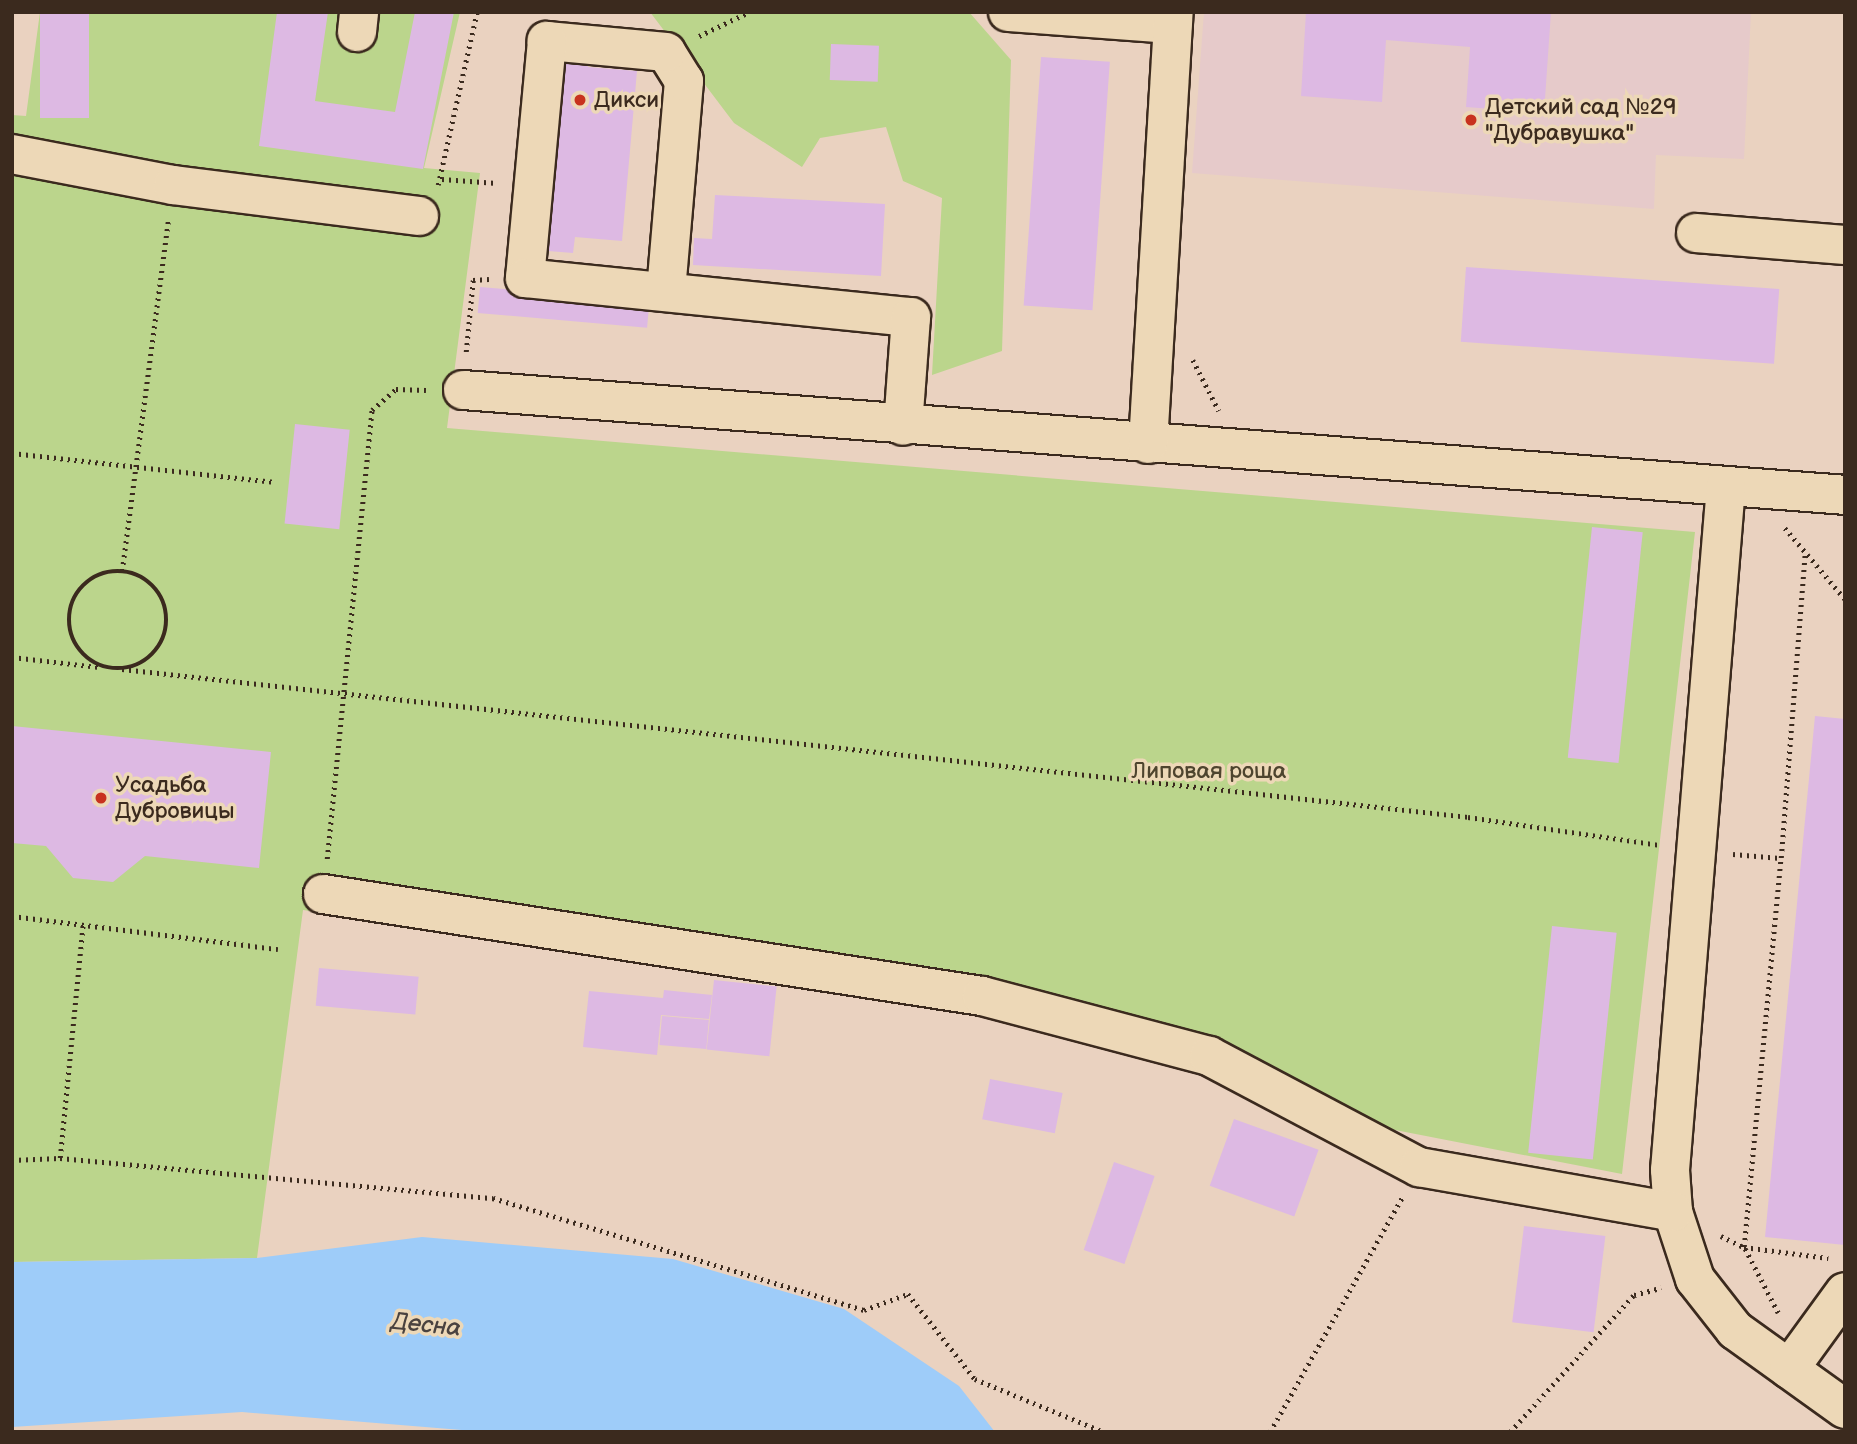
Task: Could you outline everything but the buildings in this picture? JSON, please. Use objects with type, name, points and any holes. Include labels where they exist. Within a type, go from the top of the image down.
[{"type":"street","points":[[1008,12],[1173,18],[1184,84],[1148,444]]},
{"type":"street","points":[[666,291],[684,81],[666,52],[547,41],[525,278],[911,317],[903,426]]},
{"type":"street","points":[[12,154],[173,185],[419,216]]},
{"type":"street","points":[[1696,233],[1845,245]]},
{"type":"street","points":[[463,390],[903,426],[1845,495]]},
{"type":"street","points":[[1727,486],[1670,1170],[1673,1212],[1695,1279],[1735,1331],[1794,1362],[1845,1409]]},
{"type":"street","points":[[323,894],[982,996],[1209,1056],[1419,1167],[1673,1212]]},
{"type":"street","points":[[1794,1362],[1838,1275]]},
{"type":"path","points":[[419,216],[442,179],[477,12]]},
{"type":"path","points":[[666,52],[749,12]]},
{"type":"path","points":[[442,179],[534,186]]},
{"type":"path","points":[[122,571],[173,185]]},
{"type":"path","points":[[323,894],[372,410],[396,389],[463,390],[473,279],[525,278]]},
{"type":"path","points":[[12,453],[273,482]]},
{"type":"path","points":[[1794,1362],[1744,1247],[1782,858],[1805,551]]},
{"type":"path","points":[[106,668],[79,651],[71,636],[71,604],[91,579],[122,571],[156,590],[167,628],[151,656],[122,669]]},
{"type":"path","points":[[12,657],[1468,817],[1697,851],[1782,858]]},
{"type":"path","points":[[12,916],[278,949]]},
{"type":"path","points":[[60,1158],[83,925]]},
{"type":"path","points":[[12,1160],[60,1158],[493,1198],[864,1310],[908,1294],[975,1379],[1104,1432]]},
{"type":"path","points":[[1270,1432],[1419,1167]]},
{"type":"path","points":[[1744,1247],[1838,1275]]},
{"type":"path","points":[[1510,1432],[1634,1295],[1695,1279]]},
{"type":"shaded area","name":"Детский сад №29 \"Дубравушка\"","points":[[1204,12],[1751,12],[1744,159],[1656,155],[1654,209],[1192,173]]},
{"type":"green space","name":"Усадьба Дубровицы","points":[[40,12],[460,12],[424,168],[480,173],[447,428],[1695,532],[1622,1174],[1390,1129],[1377,1161],[1323,1129],[1198,1073],[977,1013],[303,910],[257,1258],[12,1262],[12,115],[26,116]]},
{"type":"green space","points":[[650,12],[969,12],[1011,60],[1002,351],[932,375],[942,198],[903,181],[886,127],[820,138],[802,167],[734,123]]},
{"type":"water","name":"Десна","points":[[422,1237],[673,1259],[844,1309],[959,1386],[995,1432],[486,1432],[242,1412],[12,1427],[12,1262],[257,1258]]},
{"type":"place","name":"Дикси","points":[[580,100]]},
{"type":"place","name":"Детский сад №29 \"Дубравушка\"","points":[[1471,120]]},
{"type":"place","name":"Усадьба Дубровицы","points":[[101,798]]},
{"type":"park label","name":"Липовая роща","points":[[1209,771]]}]
